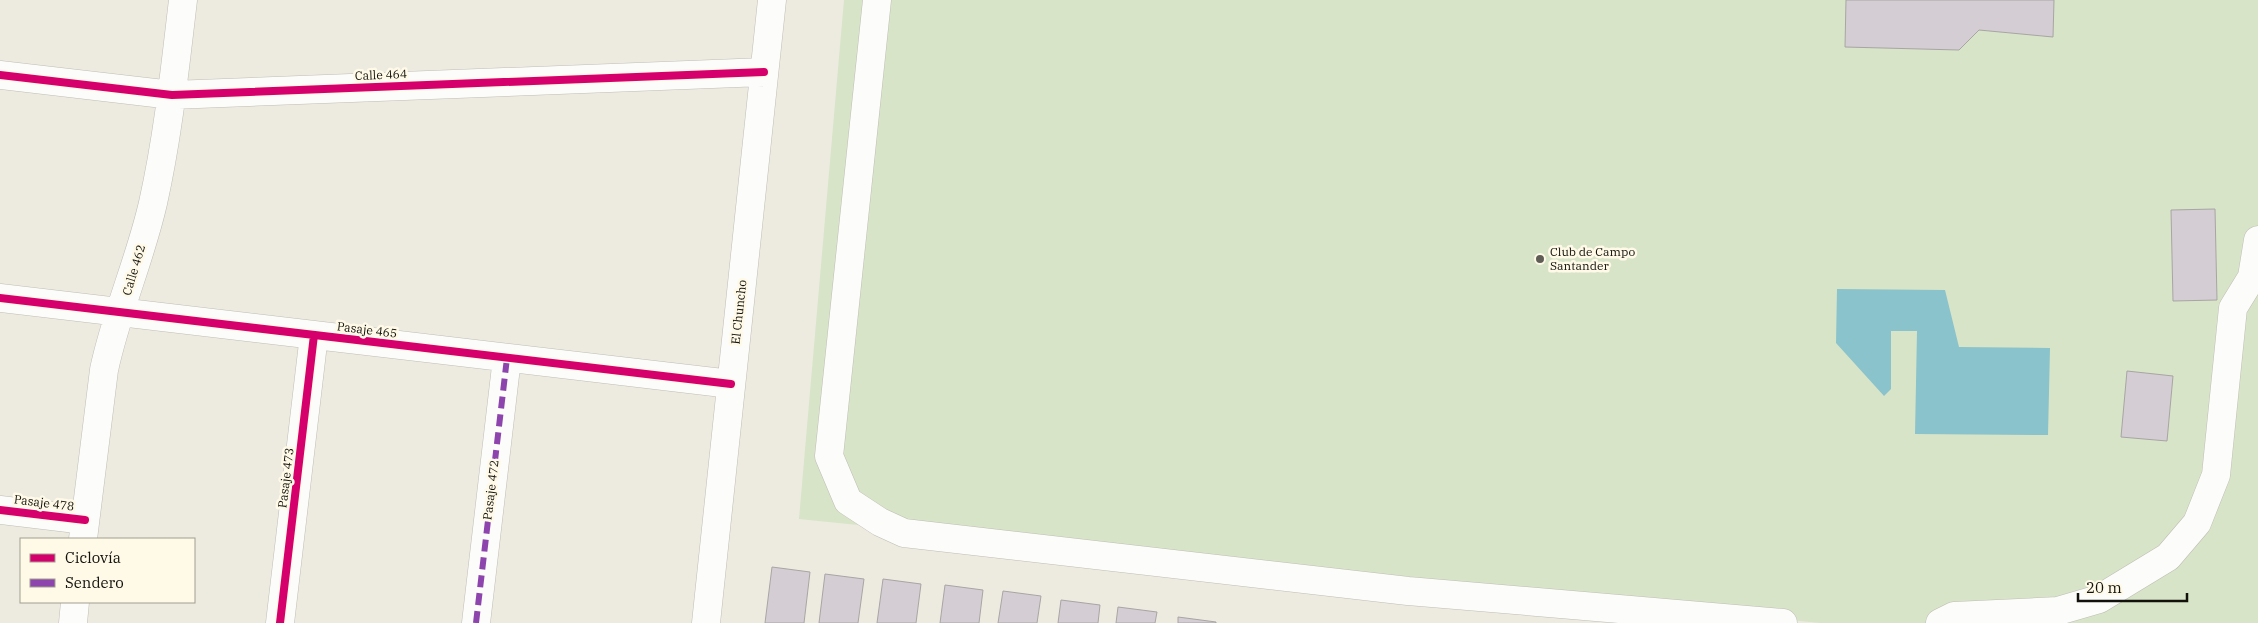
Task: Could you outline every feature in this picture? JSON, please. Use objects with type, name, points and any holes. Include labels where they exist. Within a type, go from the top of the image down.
[{"type":"street","name":"Calle 462","points":[[84,529],[104,370],[110,344],[139,258],[153,202],[172,95],[183,0]]},
{"type":"street","name":"El Chuncho","points":[[706,623],[772,0]]},
{"type":"street","points":[[877,0],[829,456],[848,501],[880,522],[904,533],[1408,591],[1783,623]]},
{"type":"street","name":"Calle 464","points":[[0,75],[172,95],[764,72]]},
{"type":"street","points":[[1940,623],[1954,616],[2058,612],[2099,599],[2168,557],[2197,523],[2216,475],[2234,308],[2252,276],[2258,240]]},
{"type":"street","name":"Pasaje 465","points":[[0,298],[731,384]]},
{"type":"street","name":"Pasaje 473","points":[[280,623],[314,335]]},
{"type":"street","name":"Pasaje 472","points":[[476,623],[507,358]]},
{"type":"street","name":"Pasaje 478","points":[[0,510],[84,529]]},
{"type":"street","points":[[73,623],[76,603]]},
{"type":"green space","name":"Club de Campo Santander","points":[[844,0],[2258,0],[2258,623],[1820,623],[799,519]]},
{"type":"water","points":[[1837,289],[1945,290],[1959,347],[2050,348],[2048,435],[1915,434],[1917,331],[1891,331],[1891,389],[1884,396],[1836,343]]},
{"type":"building","points":[[1846,0],[2054,0],[2053,37],[1979,30],[1959,50],[1845,47]]},
{"type":"building","points":[[2215,209],[2217,300],[2173,301],[2171,210]]},
{"type":"building","points":[[2127,371],[2173,376],[2167,441],[2121,437]]},
{"type":"building","points":[[772,567],[810,572],[804,623],[765,623]]},
{"type":"building","points":[[825,574],[864,579],[858,623],[819,623]]},
{"type":"building","points":[[883,579],[921,584],[916,623],[877,623]]},
{"type":"building","points":[[945,585],[983,590],[979,623],[940,623]]},
{"type":"building","points":[[1003,591],[1041,596],[1037,623],[998,623]]},
{"type":"building","points":[[1061,600],[1100,605],[1098,623],[1058,623]]},
{"type":"building","points":[[1118,607],[1157,612],[1155,623],[1116,623]]},
{"type":"building","points":[[1178,617],[1216,622],[1216,623],[1178,623]]},
{"type":"marked path","points":[[476,623],[507,358]]},
{"type":"cycle path","points":[[0,75],[172,95],[764,72]]},
{"type":"cycle path","points":[[0,298],[731,384]]},
{"type":"cycle path","points":[[280,623],[314,335]]},
{"type":"cycle path","points":[[0,510],[85,520]]},
{"type":"place","name":"Club de Campo Santander","points":[[1540,259]]}]
